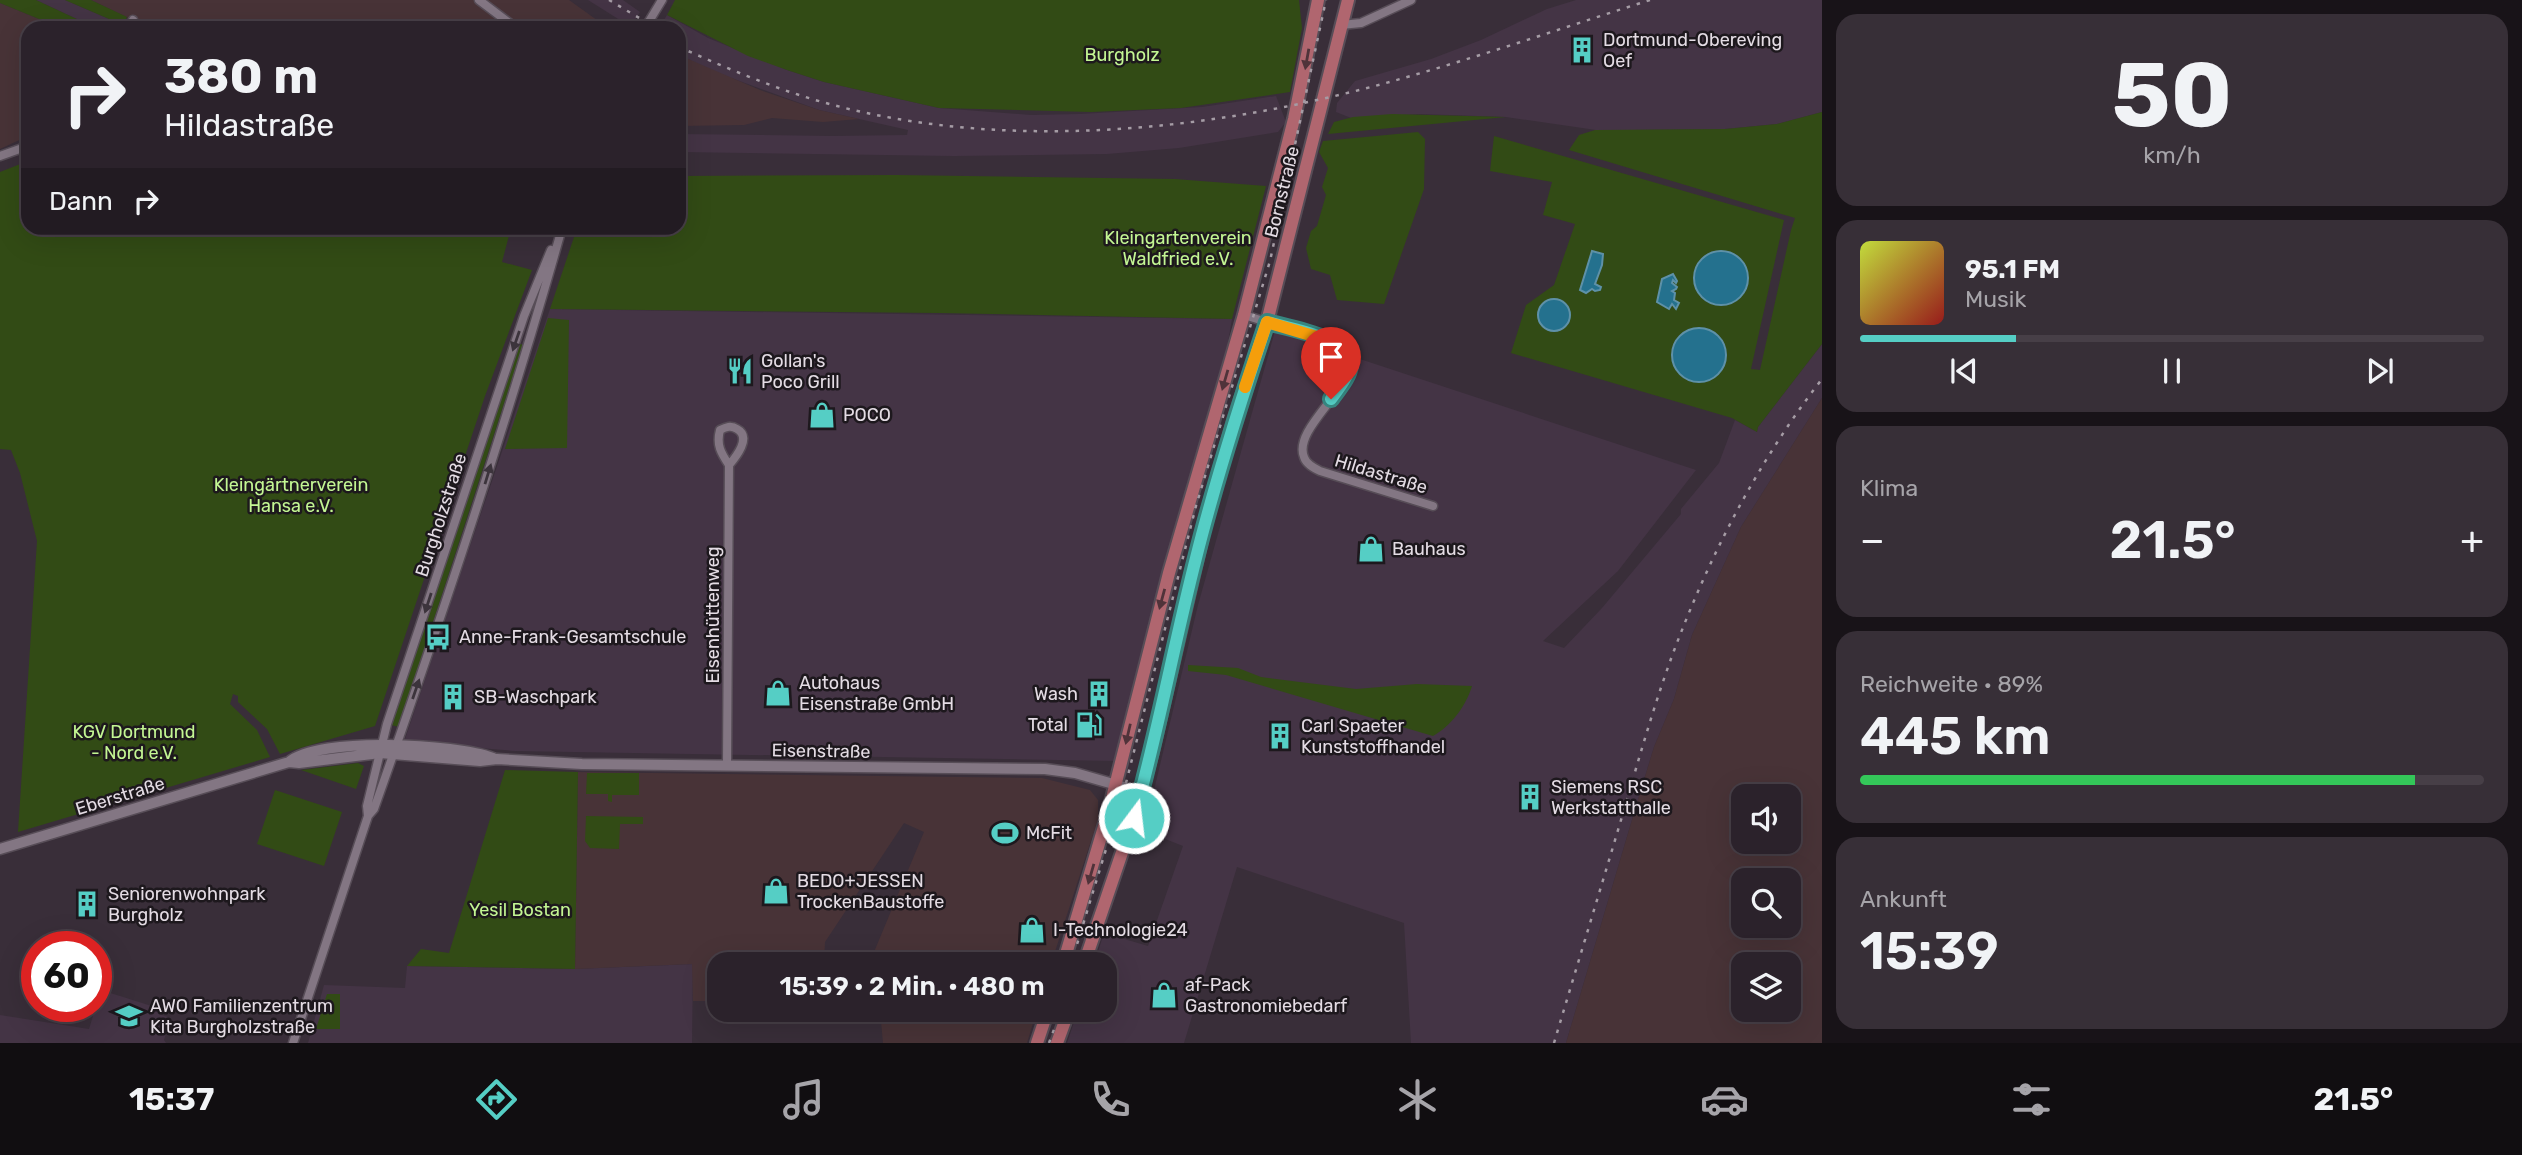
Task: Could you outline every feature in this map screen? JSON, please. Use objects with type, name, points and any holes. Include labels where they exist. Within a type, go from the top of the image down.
[{"type":"main road","name":"Bornstraße","points":[[1067,952],[1116,784],[1159,609],[1244,315],[1294,119],[1318,0]]},
{"type":"main road","name":"Bornstraße","points":[[1088,952],[1141,792],[1205,523],[1235,417],[1267,322],[1348,0]]},
{"type":"main road","points":[[1037,1043],[1044,1022]]},
{"type":"main road","points":[[1057,1043],[1065,1022]]},
{"type":"street","points":[[479,0],[507,21]]},
{"type":"street","points":[[649,21],[662,0]]},
{"type":"street","points":[[1341,25],[1361,23],[1411,0]]},
{"type":"street","points":[[0,156],[21,148]]},
{"type":"street","name":"Burgholzstraße","points":[[368,816],[367,806],[381,748],[506,369],[558,235]]},
{"type":"street","name":"Burgholzstraße","points":[[293,1043],[368,816],[374,809],[478,506],[543,278]]},
{"type":"street","name":"Hildastraße","points":[[1244,315],[1338,344],[1349,358],[1348,374],[1306,436],[1303,451],[1309,464],[1320,471],[1433,506]]},
{"type":"street","name":"Eisenhüttenweg","points":[[727,765],[730,465],[717,442],[720,430],[726,427],[738,429],[742,433],[743,441],[738,455],[730,465]]},
{"type":"street","name":"Eberstraße","points":[[0,849],[289,762],[299,763],[381,748],[395,749]]},
{"type":"street","name":"Eisenstraße","points":[[395,749],[481,753],[497,760],[544,763],[1045,769],[1075,773],[1141,792]]},
{"type":"shaded area","points":[[36,0],[65,0],[114,21],[81,21]]},
{"type":"shaded area","points":[[91,0],[569,0],[598,21],[134,21]]},
{"type":"shaded area","points":[[588,0],[623,0],[640,12],[635,21],[621,21]]},
{"type":"shaded area","points":[[1576,0],[1822,0],[1822,112],[1777,124],[1725,129],[1596,130],[1506,117],[1420,114],[1351,118],[1336,112],[1337,103],[1355,81],[1431,59],[1481,40],[1547,9]]},
{"type":"shaded area","points":[[0,3],[44,21],[21,21],[21,139],[0,149]]},
{"type":"shaded area","points":[[667,15],[678,21],[663,21]]},
{"type":"shaded area","points":[[686,26],[708,38],[787,70],[824,82],[939,108],[1031,115],[1080,114],[1202,107],[1276,96],[1286,122],[1278,132],[1179,148],[1107,154],[954,156],[686,152],[686,134],[907,135],[908,130],[819,110],[715,72],[686,58]]},
{"type":"shaded area","points":[[686,58],[760,90],[819,110],[859,119],[823,122],[772,118],[744,125],[686,126]]},
{"type":"shaded area","points":[[550,309],[1232,319],[1228,342],[1159,584],[1116,761],[515,751],[404,742]]},
{"type":"shaded area","points":[[1275,331],[1696,470],[1618,571],[1543,641],[1564,648],[1602,608],[1681,514],[1681,509],[1719,463],[1735,420],[1757,432],[1758,427],[1822,344],[1822,398],[1741,527],[1692,635],[1674,699],[1654,747],[1566,1043],[1411,1043],[1404,923],[1237,867],[1184,1043],[1067,1043],[1074,1022],[1117,1022],[1117,952],[1098,952],[1104,933],[1148,946],[1183,846],[1140,829],[1155,786],[1198,605]]},
{"type":"shaded area","points":[[1822,398],[1822,1043],[1566,1043],[1654,747],[1674,699],[1692,635],[1741,527]]},
{"type":"shaded area","points":[[578,772],[1042,778],[1090,790],[1098,800],[1098,819],[1055,952],[874,952],[924,832],[904,823],[825,942],[825,952],[707,952],[707,1001],[693,1001],[692,964],[575,969]]},
{"type":"shaded area","points":[[693,964],[692,1043],[308,1043],[324,985],[405,988],[407,966],[575,969]]},
{"type":"shaded area","points":[[112,993],[161,1009],[159,1014],[171,1018],[164,1040],[166,1043],[0,1043],[0,1015],[21,1018],[21,1022],[44,1022],[89,1029],[91,1022],[112,1022]]},
{"type":"shaded area","points":[[881,1022],[1033,1022],[1027,1043],[883,1043]]},
{"type":"green space","points":[[0,0],[36,0],[81,21],[44,21],[0,3]]},
{"type":"green space","points":[[65,0],[91,0],[127,17],[125,21],[114,21]]},
{"type":"green space","name":"Burgholz","points":[[675,0],[1299,0],[1302,28],[1290,92],[1181,108],[1091,112],[939,108],[824,82],[748,56],[686,25],[686,21],[679,21],[667,15]]},
{"type":"green space","points":[[1822,112],[1822,344],[1758,427],[1757,432],[1732,418],[1511,353],[1526,305],[1554,285],[1575,224],[1543,215],[1552,182],[1490,171],[1494,136],[1784,220],[1751,369],[1760,370],[1795,218],[1569,150],[1579,135],[1595,130],[1725,129],[1777,124]],"holes":[[[1673,274],[1671,290],[1674,300],[1679,303],[1675,308],[1672,303],[1657,302],[1662,279]]]},
{"type":"green space","points":[[1392,114],[1506,117],[1328,134],[1334,122],[1353,117]]},
{"type":"green space","points":[[1418,132],[1425,139],[1424,189],[1384,304],[1337,300],[1330,275],[1311,269],[1306,248],[1311,231],[1317,226],[1326,195],[1322,187],[1328,168],[1319,152],[1323,141]]},
{"type":"green space","points":[[21,164],[21,235],[509,235],[502,262],[532,270],[485,396],[375,726],[280,754],[267,729],[238,702],[238,696],[233,694],[230,704],[257,730],[270,757],[18,832],[37,541],[20,473],[11,450],[0,449],[0,172]]},
{"type":"green space","name":"Kleingartenverein Waldfried e.V.","points":[[897,175],[1175,179],[1266,186],[1232,319],[550,309],[575,235],[686,235],[686,176]]},
{"type":"green space","points":[[548,318],[569,320],[567,448],[505,449]]},
{"type":"green space","points":[[519,343],[523,345],[399,727],[391,725]]},
{"type":"green space","points":[[1188,665],[1238,668],[1261,677],[1356,689],[1417,684],[1472,686],[1457,715],[1433,736],[1226,675],[1188,671]]},
{"type":"green space","points":[[358,763],[364,766],[356,789],[301,770]]},
{"type":"green space","name":"Yesil Bostan","points":[[505,770],[578,772],[575,969],[407,966],[421,949],[449,953]]},
{"type":"green space","points":[[587,773],[639,773],[639,795],[612,795],[612,802],[608,801],[608,794],[586,794]]},
{"type":"green space","points":[[275,790],[342,812],[324,866],[257,844]]},
{"type":"green space","points":[[586,816],[643,817],[643,824],[620,824],[619,849],[590,848],[585,841]]},
{"type":"green space","points":[[327,994],[340,994],[340,1029],[316,1029]]},
{"type":"water","points":[[1592,251],[1603,254],[1595,284],[1601,287],[1600,290],[1592,289],[1586,293],[1580,290]]},
{"type":"water","points":[[1721,251],[1740,259],[1748,278],[1740,297],[1721,305],[1702,297],[1694,278],[1702,259]]},
{"type":"water","points":[[1673,274],[1677,281],[1676,283],[1673,280],[1672,283],[1677,287],[1672,291],[1675,293],[1674,300],[1679,303],[1676,309],[1672,304],[1669,309],[1657,302],[1662,279]]},
{"type":"water","points":[[1554,299],[1566,303],[1570,315],[1566,327],[1554,331],[1542,327],[1538,315],[1542,303]]},
{"type":"water","points":[[1699,328],[1718,336],[1726,355],[1718,374],[1699,382],[1680,374],[1672,355],[1680,336]]},
{"type":"railway","points":[[609,0],[644,21]]},
{"type":"railway","points":[[1075,952],[1125,787],[1196,506],[1270,261],[1326,0]]},
{"type":"railway","points":[[686,50],[796,94],[837,106],[905,120],[974,128],[1045,131],[1116,129],[1187,123],[1326,98],[1457,62],[1650,0]]},
{"type":"railway","points":[[1554,1043],[1653,712],[1689,612],[1738,508],[1778,442],[1822,379]]},
{"type":"railway","points":[[1049,1043],[1057,1022]]},
{"type":"slow traffic","points":[[1245,387],[1267,322],[1327,340]]},
{"type":"place","name":"Dortmund-Obereving Oef","points":[[1582,50]]},
{"type":"place","name":"Gollan's Poco Grill","points":[[740,371]]},
{"type":"place","name":"POCO","points":[[822,415]]},
{"type":"place","name":"Bauhaus","points":[[1371,549]]},
{"type":"place","name":"Anne-Frank-Gesamtschule","points":[[438,637]]},
{"type":"place","name":"Autohaus Eisenstraße GmbH","points":[[778,693]]},
{"type":"place","name":"Wash","points":[[1099,694]]},
{"type":"place","name":"SB-Waschpark","points":[[453,697]]},
{"type":"place","name":"Total","points":[[1089,725]]},
{"type":"place","name":"Carl Spaeter Kunststoffhandel","points":[[1280,736]]},
{"type":"place","name":"Siemens RSC Werkstatthalle","points":[[1530,797]]},
{"type":"place","name":"McFit","points":[[1005,833]]},
{"type":"place","name":"BEDO+JESSEN TrockenBaustoffe","points":[[776,891]]},
{"type":"place","name":"Seniorenwohnpark Burgholz","points":[[87,904]]},
{"type":"place","name":"I-Technologie24","points":[[1032,930]]},
{"type":"place","name":"af-Pack Gastronomiebedarf","points":[[1164,995]]},
{"type":"place","name":"AWO Familienzentrum Kita Burgholzstraße","points":[[129,1016]]},
{"type":"route","points":[[1134,818],[1208,511],[1235,417],[1267,322],[1343,347],[1349,358],[1350,368],[1331,399]]},
{"type":"park label","name":"Kleingärtnerverein Hansa e.V.","points":[[291,495]]},
{"type":"park label","name":"KGV Dortmund - Nord e.V.","points":[[134,742]]}]
